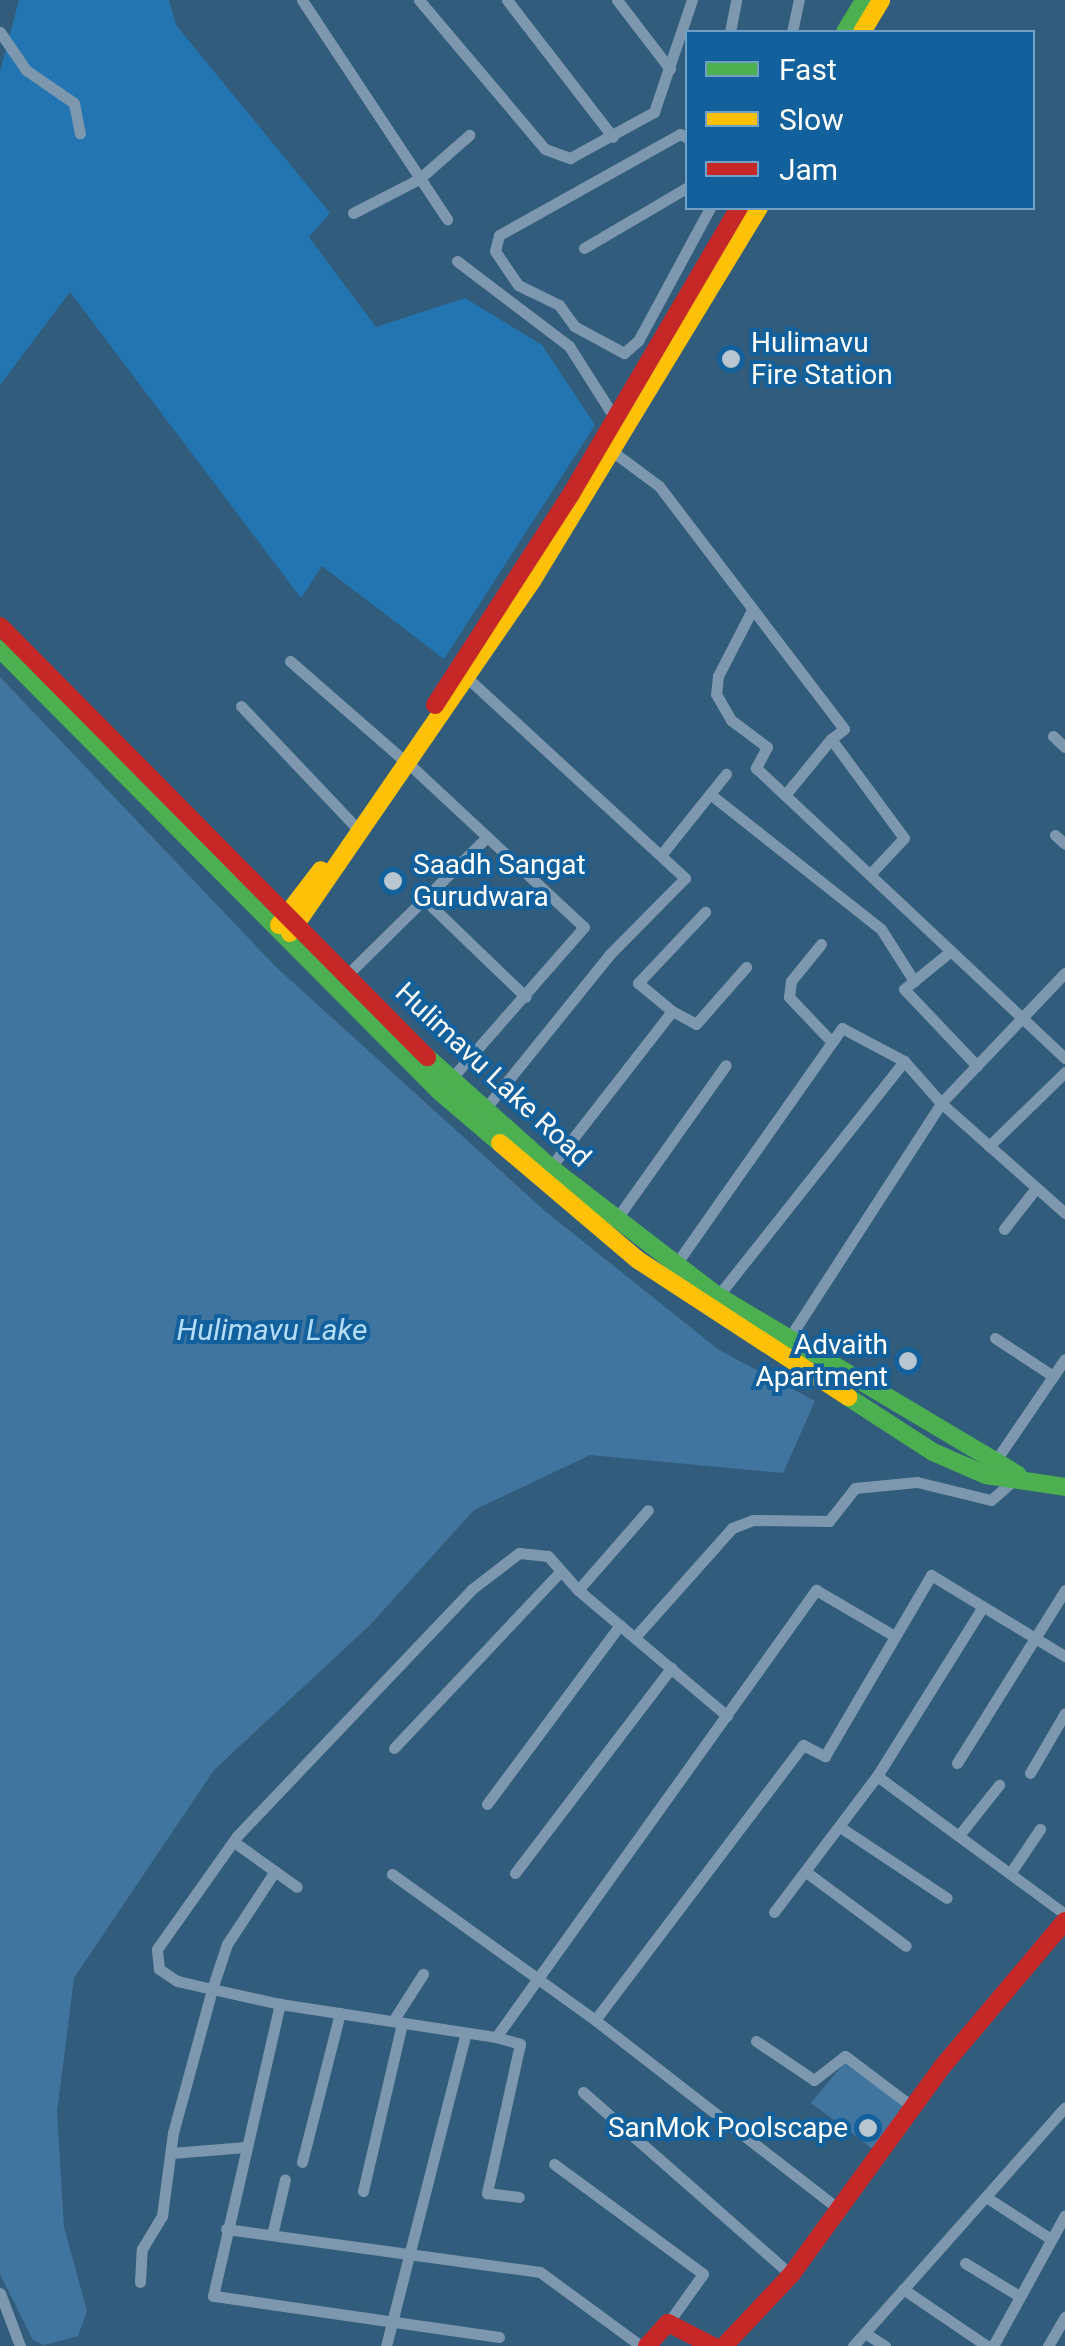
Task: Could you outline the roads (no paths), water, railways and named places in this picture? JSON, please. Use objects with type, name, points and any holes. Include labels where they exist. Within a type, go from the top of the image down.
[{"type":"main road","points":[[845,30],[864,0]]},
{"type":"main road","points":[[863,30],[881,0]]},
{"type":"main road","points":[[607,447],[616,420],[738,210]]},
{"type":"main road","points":[[286,928],[463,674],[758,210]]},
{"type":"main road","name":"Hulimavu Lake Road","points":[[0,626],[286,928],[346,976],[546,1174],[718,1296],[783,1348],[934,1452],[986,1474],[1062,1481]]},
{"type":"main road","name":"Hulimavu Lake Road","points":[[0,650],[286,928],[638,1260],[783,1348],[1018,1475]]},
{"type":"main road","points":[[286,928],[354,825],[405,761]]},
{"type":"main road","points":[[644,2346],[668,2323],[724,2345],[791,2275],[913,2107],[1065,1918]]},
{"type":"street","points":[[302,0],[447,219]]},
{"type":"street","points":[[419,0],[545,150],[570,158],[654,112],[692,0]]},
{"type":"street","points":[[507,0],[613,137]]},
{"type":"street","points":[[617,0],[670,69]]},
{"type":"street","points":[[730,30],[736,0]]},
{"type":"street","points":[[792,30],[799,0]]},
{"type":"street","points":[[0,32],[26,70],[74,104],[80,133]]},
{"type":"street","points":[[685,136],[680,134],[500,235],[496,251],[518,285],[559,305],[574,326],[624,353],[638,342],[709,210]]},
{"type":"street","points":[[352,213],[419,180],[469,135]]},
{"type":"street","points":[[584,248],[685,189]]},
{"type":"street","points":[[457,261],[569,346],[616,420]]},
{"type":"street","points":[[607,447],[659,486],[750,612],[844,729],[831,739],[786,795]]},
{"type":"street","points":[[750,612],[718,676],[716,694],[732,720],[767,747],[756,768],[1065,1058]]},
{"type":"street","points":[[290,661],[405,761],[584,927],[450,1080]]},
{"type":"street","points":[[463,674],[685,878],[610,954],[484,1110]]},
{"type":"street","points":[[241,706],[354,825]]},
{"type":"street","points":[[1053,736],[1065,747]]},
{"type":"street","points":[[831,739],[904,838],[871,873]]},
{"type":"street","points":[[661,855],[726,774]]},
{"type":"street","points":[[710,794],[881,929],[914,981]]},
{"type":"street","points":[[346,976],[487,837]]},
{"type":"street","points":[[424,899],[526,997]]},
{"type":"street","points":[[705,912],[638,983],[672,1011],[696,1024],[746,967]]},
{"type":"street","points":[[820,944],[791,980],[789,997],[829,1039]]},
{"type":"street","points":[[951,950],[904,989],[977,1066]]},
{"type":"street","points":[[783,1348],[942,1104],[1064,974]]},
{"type":"street","points":[[546,1174],[672,1011]]},
{"type":"street","points":[[674,1267],[829,1039],[842,1028],[860,1032],[904,1061],[942,1104],[1065,1214]]},
{"type":"street","points":[[718,1296],[904,1061]]},
{"type":"street","points":[[615,1221],[726,1065]]},
{"type":"street","points":[[989,1146],[1065,1072]]},
{"type":"street","points":[[1004,1229],[1036,1188]]},
{"type":"street","points":[[996,1338],[1054,1376]]},
{"type":"street","points":[[996,1460],[1065,1359]]},
{"type":"street","points":[[635,1637],[732,1528],[752,1520],[829,1521],[855,1488],[898,1483],[933,1484],[991,1500],[1018,1475]]},
{"type":"street","points":[[578,1590],[648,1510]]},
{"type":"street","points":[[519,2198],[487,2193],[520,2044],[280,2004],[177,1981],[155,1962],[158,1948],[234,1842],[485,1577],[529,1551],[548,1556],[578,1590],[727,1716]]},
{"type":"street","points":[[394,1748],[561,1571]]},
{"type":"street","points":[[596,2020],[803,1745],[825,1756],[931,1575],[1065,1656]]},
{"type":"street","points":[[496,2037],[816,1590],[893,1635]]},
{"type":"street","points":[[956,1763],[1065,1590]]},
{"type":"street","points":[[774,1912],[877,1776],[982,1608]]},
{"type":"street","points":[[487,1804],[620,1625]]},
{"type":"street","points":[[515,1873],[671,1668]]},
{"type":"street","points":[[1030,1773],[1065,1713]]},
{"type":"street","points":[[877,1776],[1011,1872],[1065,1918]]},
{"type":"street","points":[[960,1834],[998,1786]]},
{"type":"street","points":[[840,1826],[946,1898]]},
{"type":"street","points":[[1011,1872],[1040,1829]]},
{"type":"street","points":[[234,1842],[297,1886]]},
{"type":"street","points":[[140,2282],[142,2249],[162,2216],[171,2153],[212,1989],[227,1944],[276,1872]]},
{"type":"street","points":[[806,1872],[906,1946]]},
{"type":"street","points":[[392,1874],[596,2020],[839,2209]]},
{"type":"street","points":[[362,2191],[398,2022],[423,1974]]},
{"type":"street","points":[[280,2004],[213,2296],[499,2337]]},
{"type":"street","points":[[302,2162],[340,2013]]},
{"type":"street","points":[[386,2346],[466,2032]]},
{"type":"street","points":[[756,2041],[814,2080],[845,2056],[913,2107]]},
{"type":"street","points":[[584,2092],[791,2275]]},
{"type":"street","points":[[852,2346],[1065,2106]]},
{"type":"street","points":[[171,2153],[246,2147]]},
{"type":"street","points":[[554,2164],[703,2274],[668,2323]]},
{"type":"street","points":[[272,2235],[285,2179]]},
{"type":"street","points":[[986,2197],[1051,2240]]},
{"type":"street","points":[[903,2289],[990,2346],[1065,2215]]},
{"type":"street","points":[[226,2229],[540,2272],[644,2346]]},
{"type":"street","points":[[966,2263],[1019,2296]]},
{"type":"street","points":[[0,2294],[20,2346]]},
{"type":"street","points":[[1048,2346],[1065,2317]]},
{"type":"street","points":[[865,2333],[885,2346]]},
{"type":"water","name":"Hulimavu Lake","points":[[0,677],[276,967],[545,1211],[719,1350],[815,1401],[783,1473],[590,1455],[474,1510],[370,1625],[214,1770],[74,1978],[57,2112],[64,2227],[87,2311],[78,2336],[44,2345],[33,2340],[0,2274]]},
{"type":"water","name":"SanMok Poolscape","points":[[844,2063],[906,2106],[874,2150],[811,2103]]},
{"type":"place","name":"Hulimavu Fire Station","points":[[731,359]]},
{"type":"place","name":"Saadh Sangat Gurudwara","points":[[393,881]]},
{"type":"place","name":"Advaith Apartment","points":[[908,1361]]},
{"type":"place","name":"SanMok Poolscape","points":[[868,2128]]}]
